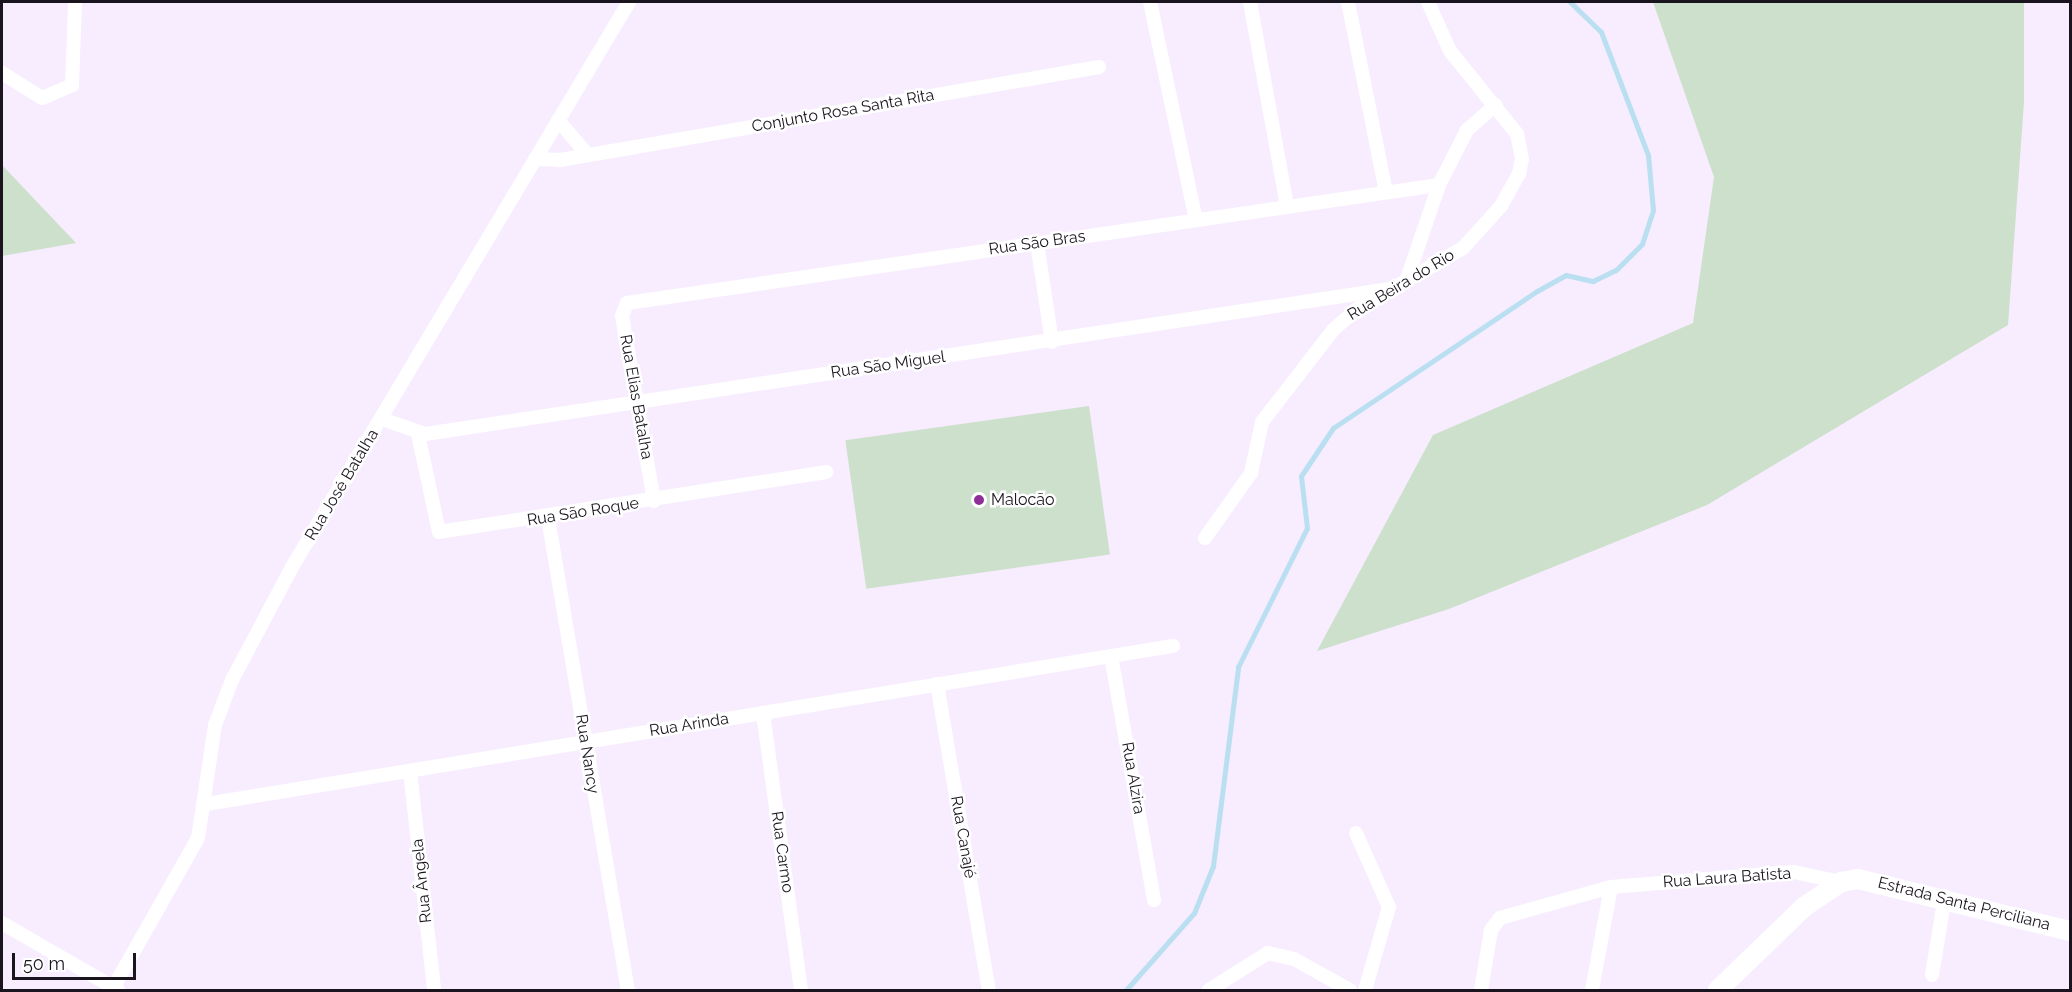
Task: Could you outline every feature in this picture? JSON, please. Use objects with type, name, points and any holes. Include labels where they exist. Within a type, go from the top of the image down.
[{"type":"street","points":[[2,73],[32,95],[55,97],[76,79],[75,2]]},
{"type":"street","name":"Rua José Batalha","points":[[114,990],[190,857],[206,804],[215,725],[225,692],[292,567],[629,2]]},
{"type":"street","points":[[1149,2],[1196,220]]},
{"type":"street","points":[[1250,2],[1287,206]]},
{"type":"street","points":[[1348,2],[1386,192]]},
{"type":"street","name":"Rua Beira do Rio","points":[[1205,538],[1251,473],[1258,431],[1282,394],[1344,318],[1448,258],[1484,228],[1519,174],[1520,141],[1496,105],[1450,51],[1428,2]]},
{"type":"street","name":"Conjunto Rosa Santa Rita","points":[[535,159],[586,153],[1099,67]]},
{"type":"street","points":[[1401,285],[1439,185],[1467,130],[1496,105]]},
{"type":"street","points":[[558,120],[586,153]]},
{"type":"street","name":"Rua São Bras","points":[[635,300],[1439,185]]},
{"type":"street","points":[[1037,243],[1052,342]]},
{"type":"street","name":"Rua São Miguel","points":[[418,434],[1052,342],[1401,285]]},
{"type":"street","name":"Rua Elias Batalha","points":[[635,300],[627,303],[622,316],[654,501]]},
{"type":"street","points":[[382,419],[418,434]]},
{"type":"street","name":"Rua São Roque","points":[[418,434],[439,532],[548,518],[826,472]]},
{"type":"street","name":"Rua Nancy","points":[[548,518],[628,990]]},
{"type":"street","name":"Rua Arinda","points":[[206,804],[1173,646]]},
{"type":"street","name":"Rua Alzira","points":[[1112,656],[1154,900]]},
{"type":"street","name":"Rua Canajé","points":[[938,684],[989,990]]},
{"type":"street","name":"Rua Carmo","points":[[763,713],[801,990]]},
{"type":"street","name":"Rua Ângela","points":[[410,771],[434,990]]},
{"type":"street","points":[[1356,833],[1389,907],[1365,990]]},
{"type":"street","name":"Rua Laura Batista","points":[[1481,990],[1491,930],[1500,918],[1611,887],[1794,872],[1841,882]]},
{"type":"street","name":"Estrada Santa Perciliana","points":[[1841,882],[1873,880],[1946,896],[2070,931]]},
{"type":"street","points":[[1718,990],[1804,907],[1841,882]]},
{"type":"street","points":[[1592,990],[1611,887]]},
{"type":"street","points":[[1932,975],[1946,896]]},
{"type":"street","points":[[2,923],[114,990]]},
{"type":"street","points":[[1209,990],[1269,953],[1294,959],[1350,990]]},
{"type":"green space","points":[[1653,2],[2024,2],[2024,102],[2008,325],[1707,505],[1449,609],[1317,651],[1433,435],[1693,323],[1714,177]]},
{"type":"green space","points":[[2,165],[76,243],[2,256]]},
{"type":"green space","name":"Malocão","points":[[1089,406],[1110,555],[866,589],[845,440]]},
{"type":"waterway","points":[[1126,990],[1194,913],[1213,866],[1238,667],[1307,528],[1301,476],[1333,428],[1537,291],[1566,275],[1593,281],[1616,270],[1642,244],[1653,210],[1648,155],[1601,32],[1570,2]]},
{"type":"place","name":"Malocão","points":[[979,500]]}]
